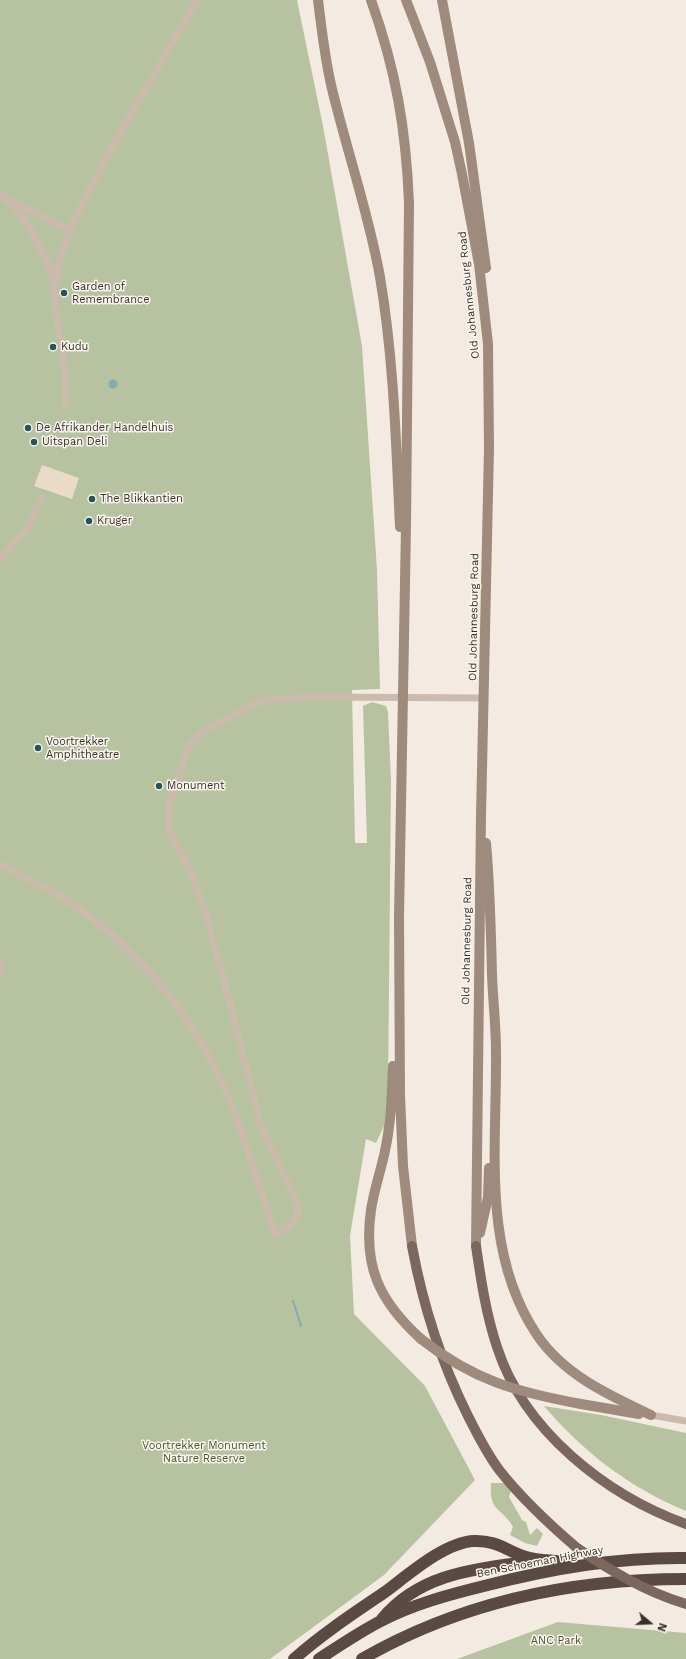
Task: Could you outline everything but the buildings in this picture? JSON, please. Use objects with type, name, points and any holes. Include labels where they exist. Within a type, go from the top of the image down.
[{"type":"highway","points":[[294,1659],[327,1632],[415,1570],[443,1551],[463,1543],[474,1541],[498,1544],[525,1557],[540,1560],[567,1562],[580,1566]]},
{"type":"highway","name":"Ben Schoeman Highway","points":[[320,1659],[380,1622],[423,1603],[456,1592],[523,1576],[614,1560],[686,1558]]},
{"type":"highway","points":[[380,1622],[391,1608],[418,1587],[434,1580],[463,1572],[540,1560]]},
{"type":"highway","points":[[362,1659],[388,1644],[427,1626],[493,1604],[565,1587],[617,1582],[686,1579]]},
{"type":"main road","points":[[318,0],[324,48],[332,91],[369,230],[385,309],[391,359],[404,613]]},
{"type":"main road","points":[[371,0],[397,86],[408,164],[410,266],[399,916],[400,1095],[403,1166],[412,1246],[421,1293],[436,1343],[457,1394],[476,1432],[499,1469],[524,1500],[552,1527],[577,1548],[625,1578],[654,1592],[686,1604]]},
{"type":"main road","name":"Old Johannesburg Road","points":[[406,0],[430,62],[462,174],[479,264],[488,344],[489,448],[481,815],[476,1246]]},
{"type":"main road","points":[[442,0],[480,213],[489,297],[490,322],[488,344]]},
{"type":"main road","points":[[481,815],[484,823],[487,852],[497,1091],[496,1180],[499,1227],[503,1255],[518,1303],[546,1346],[578,1376],[604,1393],[651,1416]]},
{"type":"main road","points":[[399,916],[396,954],[392,1094],[386,1150],[371,1209],[369,1233],[370,1255],[376,1279],[387,1303],[406,1326],[444,1357],[486,1379],[531,1395],[651,1416]]},
{"type":"main road","points":[[494,1013],[490,1083],[488,1197],[476,1246],[483,1295],[497,1348],[510,1378],[527,1405],[550,1434],[597,1477],[629,1499],[657,1513],[686,1524]]},
{"type":"street","points":[[55,294],[59,264],[85,198],[116,140],[197,0]]},
{"type":"street","points":[[0,194],[71,231]]},
{"type":"street","points":[[0,194],[9,202],[40,245],[55,294],[66,374],[64,404]]},
{"type":"street","points":[[0,559],[26,530],[42,498]]},
{"type":"street","points":[[0,864],[59,896],[79,909],[132,953],[160,983],[193,1031],[220,1080],[238,1123],[275,1234],[281,1232],[295,1220],[299,1212],[298,1205],[261,1126],[208,922],[189,867],[178,850],[169,828],[169,806],[184,759],[190,745],[205,730],[256,703],[271,699],[303,697],[484,698]]},
{"type":"street","points":[[0,963],[0,972]]},
{"type":"street","points":[[651,1416],[686,1421]]},
{"type":"green space","name":"Voortrekker Monument Nature Reserve","points":[[0,0],[297,0],[323,126],[362,346],[377,570],[380,689],[352,690],[355,843],[367,843],[363,706],[372,702],[386,706],[388,712],[391,780],[388,1093],[384,1126],[376,1143],[366,1139],[350,1236],[354,1314],[425,1386],[475,1480],[384,1575],[270,1659],[0,1659]]},
{"type":"green space","points":[[544,1406],[601,1415],[686,1433],[686,1511],[665,1502],[627,1480],[609,1467],[575,1439]]},
{"type":"green space","points":[[491,1483],[505,1483],[512,1487],[509,1497],[522,1520],[526,1522],[530,1535],[537,1528],[543,1534],[537,1546],[525,1543],[510,1535],[513,1527],[509,1520],[494,1505],[491,1493]]},
{"type":"green space","name":"ANC Park","points":[[558,1622],[686,1633],[686,1659],[457,1659]]},
{"type":"shaded area","points":[[42,465],[79,478],[72,499],[34,486]]},
{"type":"water","points":[[111,380],[115,380],[117,384],[115,388],[111,388],[109,386],[109,382]]},
{"type":"waterway","points":[[293,1301],[301,1326]]},
{"type":"place","name":"Garden of Remembrance","points":[[64,293]]},
{"type":"place","name":"Kudu","points":[[53,347]]},
{"type":"place","name":"De Afrikander Handelhuis","points":[[28,428]]},
{"type":"place","name":"Uitspan Deli","points":[[34,442]]},
{"type":"place","name":"The Blikkantien","points":[[92,499]]},
{"type":"place","name":"Kruger","points":[[89,521]]},
{"type":"place","name":"Voortrekker Amphitheatre","points":[[38,748]]},
{"type":"place","name":"Monument","points":[[159,786]]}]
